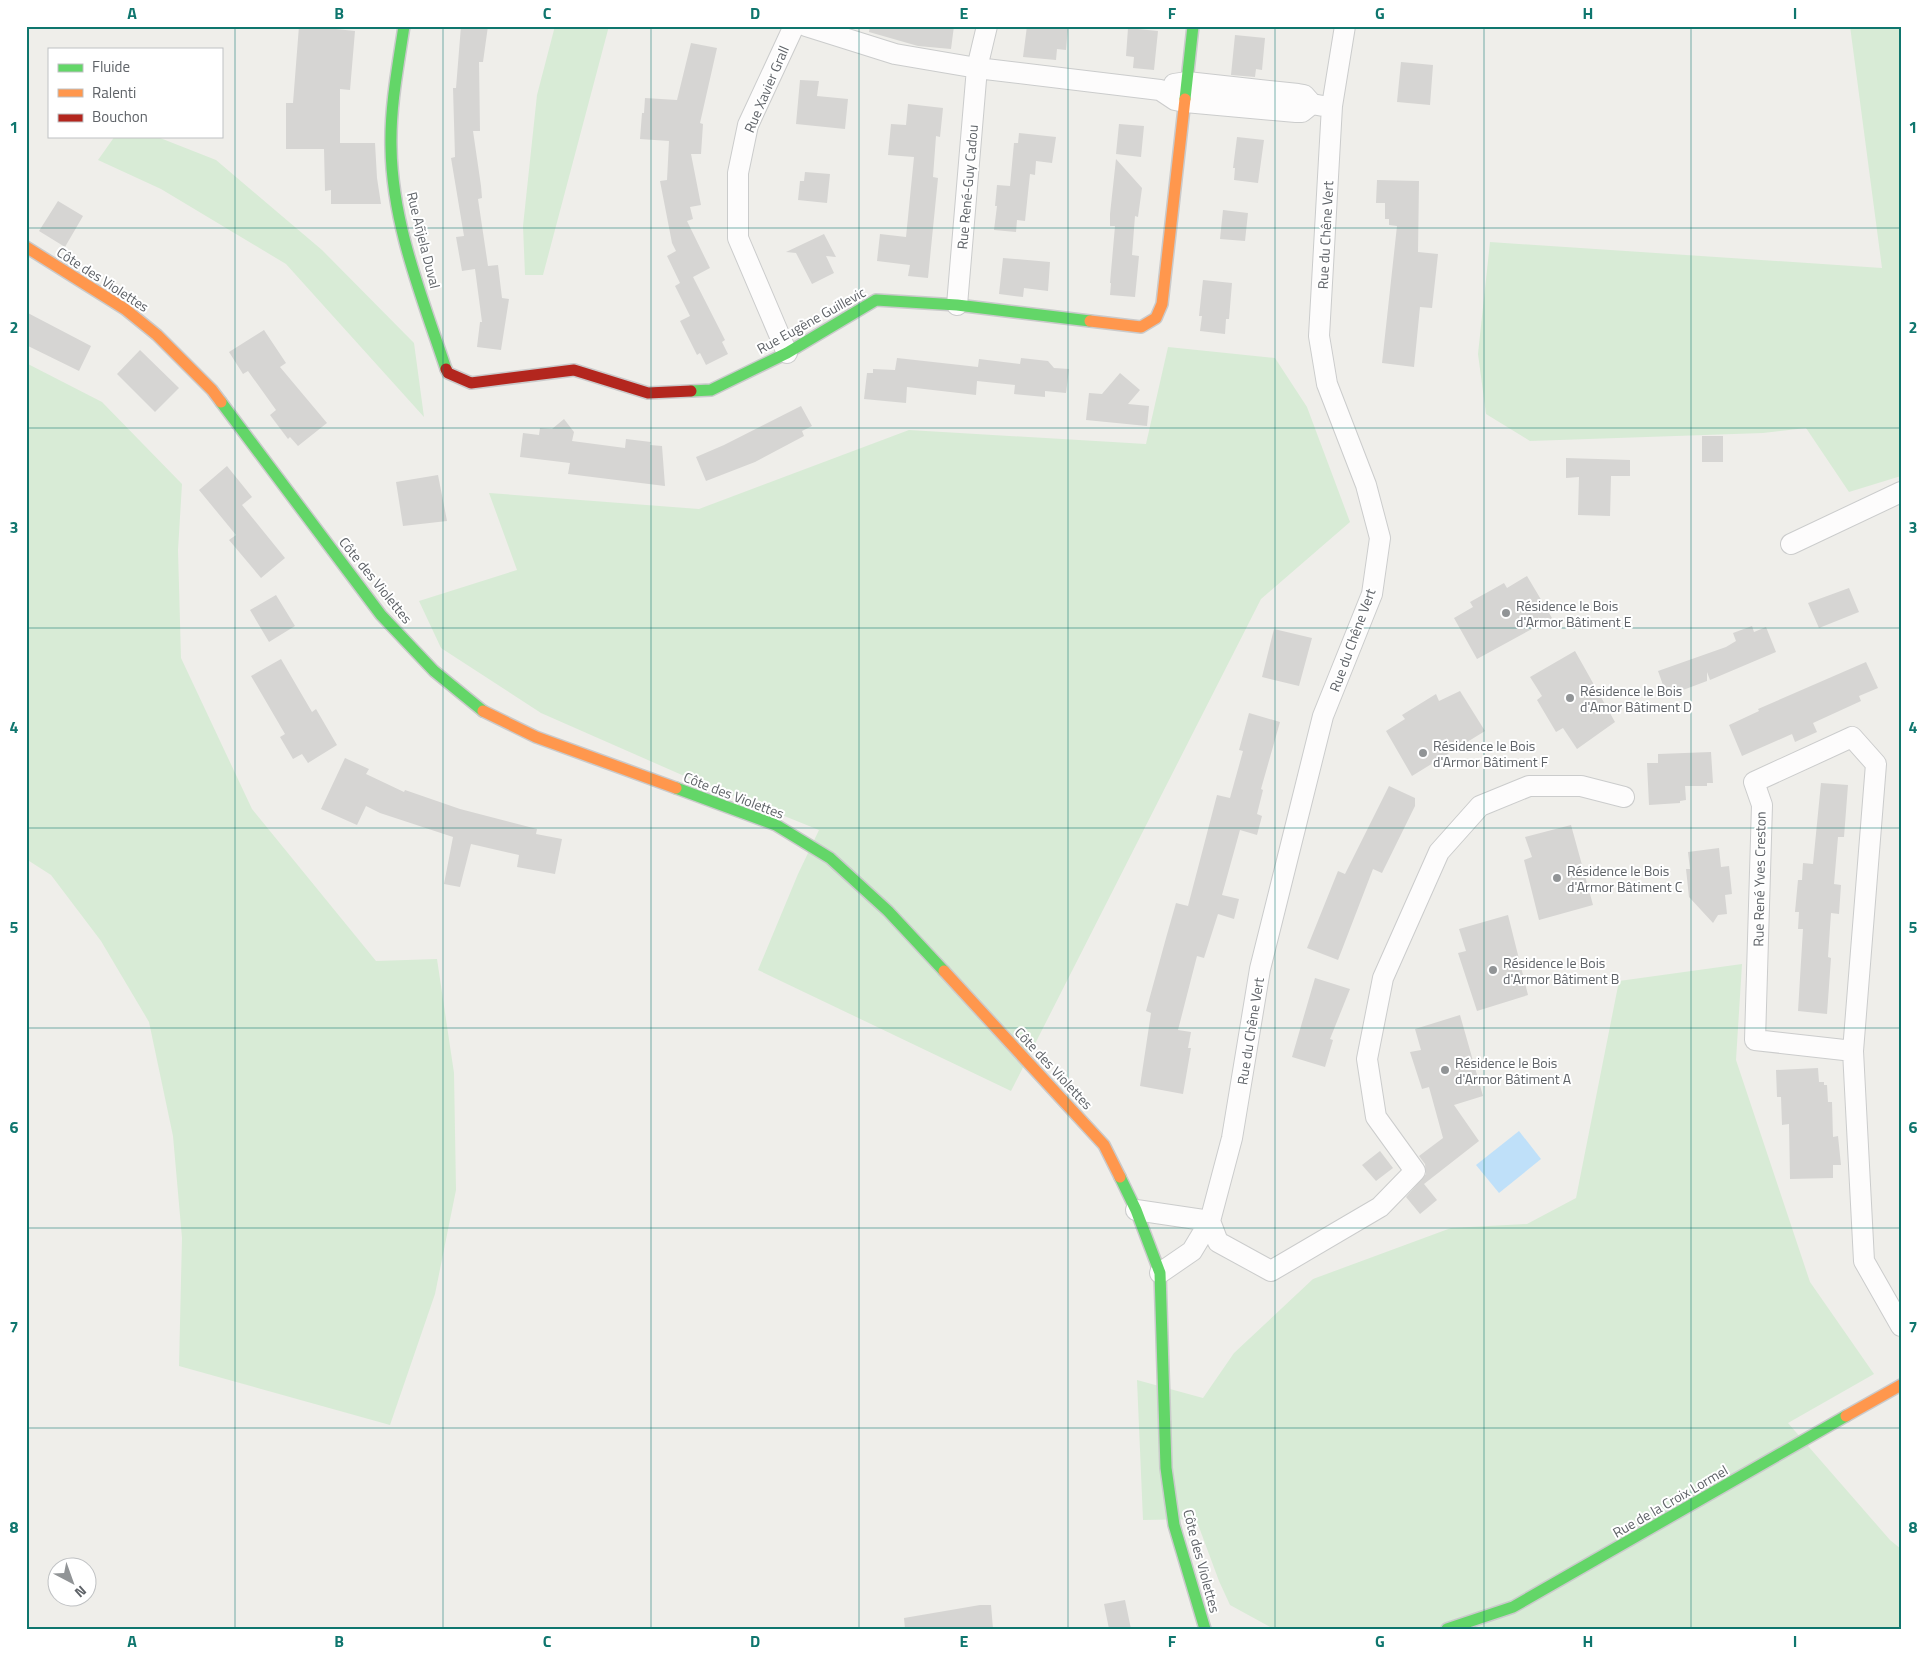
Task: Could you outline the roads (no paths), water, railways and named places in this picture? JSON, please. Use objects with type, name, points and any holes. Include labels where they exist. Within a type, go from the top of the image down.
[{"type":"street","name":"Rue Añjela Duval","points":[[404,26],[393,103],[392,130],[398,206],[417,283],[448,373],[471,382]]},
{"type":"street","name":"Rue Xavier Grall","points":[[787,353],[738,238],[738,173],[748,125],[794,26]]},
{"type":"street","points":[[806,26],[895,54],[978,68],[1160,90],[1175,100],[1185,102],[1296,112],[1302,112],[1312,104]]},
{"type":"street","name":"Rue René-Guy Cadou","points":[[957,305],[978,68],[987,26]]},
{"type":"street","points":[[1185,102],[1193,26]]},
{"type":"street","name":"Rue du Chêne Vert","points":[[1160,1273],[1192,1251],[1210,1221],[1232,1138],[1262,960],[1323,716],[1372,594],[1380,538],[1366,485],[1327,384],[1319,336],[1332,106],[1345,26]]},
{"type":"street","points":[[1160,90],[1176,83],[1187,82],[1304,95],[1312,104],[1332,106]]},
{"type":"street","name":"Rue Eugène Guillevic","points":[[471,382],[574,370],[648,393],[712,390],[787,353],[876,300],[957,305],[1141,327],[1156,318],[1162,304],[1185,102]]},
{"type":"street","name":"Côte des Violettes","points":[[26,247],[125,309],[157,335],[212,390],[381,615],[434,671],[480,709],[536,737],[776,825],[830,858],[888,911],[1104,1145],[1136,1210],[1160,1273],[1166,1468],[1174,1525],[1205,1629]]},
{"type":"street","points":[[1791,544],[1901,492]]},
{"type":"street","name":"Rue René Yves Creston","points":[[1853,1051],[1755,1040],[1762,805],[1754,782],[1852,737],[1876,764],[1853,1051],[1864,1260],[1901,1326]]},
{"type":"street","points":[[1136,1210],[1210,1221],[1218,1242],[1270,1271],[1380,1207],[1415,1171],[1376,1117],[1367,1060],[1383,978],[1438,852],[1480,806],[1530,786],[1581,786],[1624,797]]},
{"type":"street","name":"Rue de la Croix Lormel","points":[[1447,1629],[1513,1607],[1901,1385]]},
{"type":"water","points":[[1519,1131],[1541,1159],[1499,1193],[1476,1165]]},
{"type":"place","name":"Résidence le Bois d'Armor Bâtiment E","points":[[1506,613]]},
{"type":"place","name":"Résidence le Bois d'Amor Bâtiment D","points":[[1570,698]]},
{"type":"place","name":"Résidence le Bois d'Armor Bâtiment F","points":[[1423,753]]},
{"type":"place","name":"Résidence le Bois d'Armor Bâtiment C","points":[[1557,878]]},
{"type":"place","name":"Résidence le Bois d'Armor Bâtiment B","points":[[1493,970]]},
{"type":"place","name":"Résidence le Bois d'Armor Bâtiment A","points":[[1445,1070]]}]
